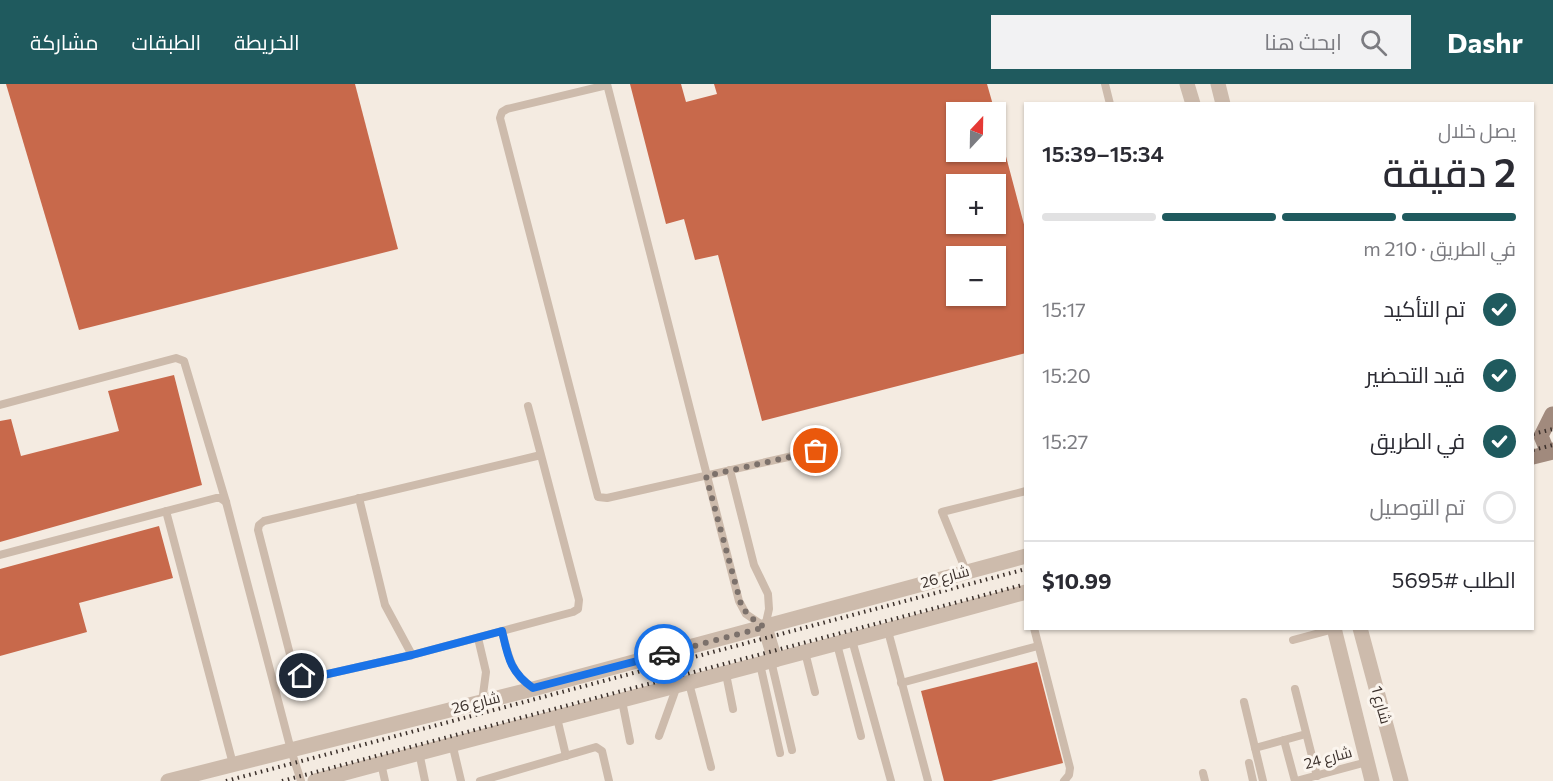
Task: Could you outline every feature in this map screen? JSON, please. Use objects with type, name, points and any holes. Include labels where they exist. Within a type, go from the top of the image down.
[{"type":"main road","points":[[1534,419],[1552,414]]},
{"type":"main road","points":[[1552,414],[1540,436],[1546,448],[1553,451]]},
{"type":"main road","points":[[1534,458],[1553,451]]},
{"type":"street","points":[[1187,84],[1192,102]]},
{"type":"street","points":[[1218,84],[1222,102]]},
{"type":"street","name":"شارع 26","points":[[168,781],[482,702],[1024,556]]},
{"type":"street","points":[[315,781],[344,777],[418,752],[726,674],[1024,593]]},
{"type":"street","points":[[765,627],[769,662]]},
{"type":"street","name":"شارع 1","points":[[1334,630],[1372,781]]},
{"type":"street","name":"شارع 1","points":[[1361,630],[1401,781]]},
{"type":"lane","points":[[1105,84],[1110,102]]},
{"type":"lane","points":[[730,470],[754,565],[768,594],[769,609],[765,627],[757,623],[742,608],[706,476],[607,85],[507,109],[500,115],[500,121],[596,494],[602,499],[706,476],[730,470],[837,446]]},
{"type":"lane","points":[[0,405],[181,358],[185,363],[226,502],[301,781]]},
{"type":"lane","points":[[528,406],[541,454],[579,605],[578,609],[412,655],[310,678],[297,672],[293,666],[258,530],[264,521],[541,454]]},
{"type":"lane","points":[[966,571],[942,512],[1024,492]]},
{"type":"lane","points":[[0,555],[220,498],[226,502]]},
{"type":"lane","points":[[359,498],[384,605],[412,655]]},
{"type":"lane","points":[[166,511],[233,764]]},
{"type":"lane","points":[[1034,630],[1070,768],[1066,780]]},
{"type":"lane","points":[[1293,640],[1330,630]]},
{"type":"lane","points":[[502,631],[513,669],[523,681],[533,688]]},
{"type":"lane","points":[[888,631],[928,781]]},
{"type":"lane","points":[[478,638],[486,672],[482,702]]},
{"type":"lane","points":[[844,642],[861,735]]},
{"type":"lane","points":[[844,642],[891,781]]},
{"type":"lane","points":[[901,683],[1038,646]]},
{"type":"lane","points":[[805,652],[815,692]]},
{"type":"lane","points":[[769,662],[792,750]]},
{"type":"lane","points":[[769,662],[780,753]]},
{"type":"lane","points":[[726,674],[733,709]]},
{"type":"lane","points":[[659,736],[683,684]]},
{"type":"lane","points":[[683,684],[711,767]]},
{"type":"lane","points":[[1294,689],[1317,776]]},
{"type":"lane","points":[[622,701],[630,741]]},
{"type":"lane","points":[[1244,702],[1263,781]]},
{"type":"lane","points":[[557,718],[566,756]]},
{"type":"lane","points":[[1255,748],[1306,734]]},
{"type":"lane","points":[[1284,740],[1296,781]]},
{"type":"lane","points":[[452,743],[461,781]]},
{"type":"lane","points":[[480,781],[596,747],[600,748],[609,781]]},
{"type":"lane","points":[[418,752],[425,781]]},
{"type":"lane","name":"شارع 24","points":[[1296,781],[1367,762]]},
{"type":"lane","points":[[381,763],[385,781]]},
{"type":"lane","points":[[1248,763],[1253,781]]},
{"type":"building","points":[[6,84],[355,84],[398,249],[79,330]]},
{"type":"building","points":[[630,84],[681,84],[686,102],[717,94],[714,84],[987,84],[992,102],[946,102],[946,162],[1006,162],[1006,156],[1024,224],[1024,354],[762,421],[718,255],[695,260],[684,219],[666,224]]},
{"type":"building","points":[[174,375],[202,485],[0,542],[0,421],[11,419],[21,456],[119,431],[108,391]]},
{"type":"building","points":[[159,526],[173,578],[79,603],[87,632],[0,656],[0,569]]},
{"type":"building","points":[[1037,662],[1063,763],[991,781],[944,781],[921,691]]},
{"type":"railway","points":[[1534,434],[1553,429]]},
{"type":"railway","points":[[1534,450],[1553,445]]},
{"type":"railway","points":[[226,781],[1024,570]]},
{"type":"railway","points":[[282,781],[1024,585]]},
{"type":"way so far","points":[[664,654],[765,627],[746,614],[742,608],[706,476],[816,451]]},
{"type":"route","points":[[302,676],[310,678],[412,655],[502,631],[513,669],[523,681],[533,688],[664,654]]}]
